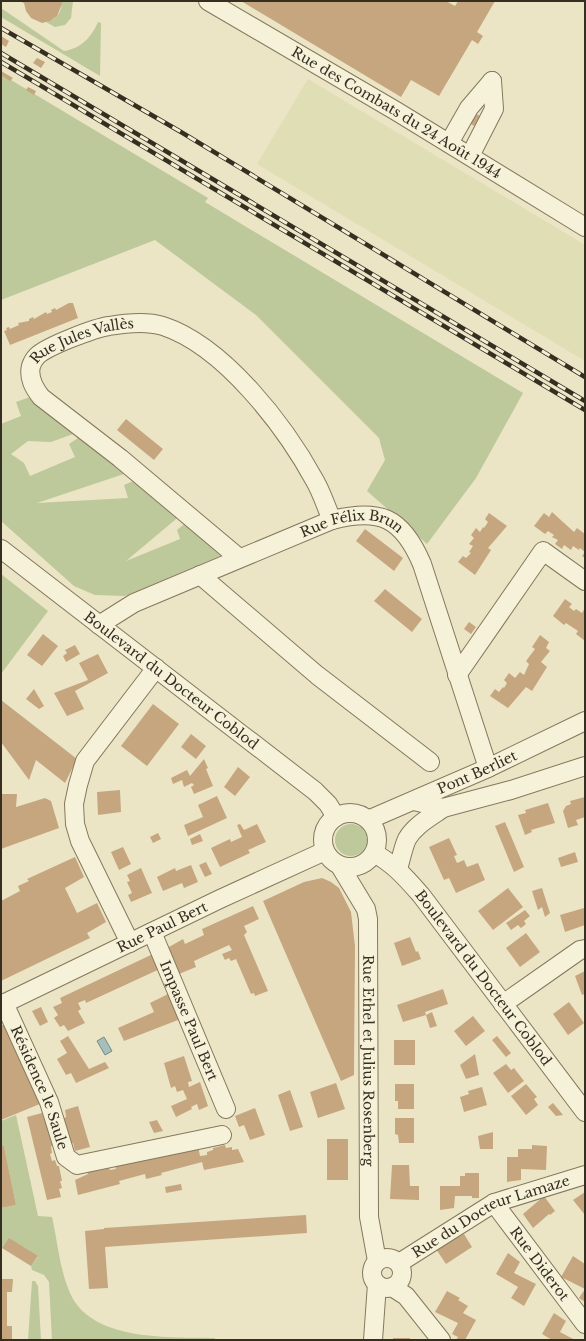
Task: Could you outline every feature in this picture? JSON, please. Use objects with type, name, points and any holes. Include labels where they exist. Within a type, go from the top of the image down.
[{"type":"street","name":"Rue des Combats du 24 Août 1944","points":[[208,1],[449,143],[585,226]]},
{"type":"street","points":[[449,143],[469,108],[492,81],[494,109],[470,156]]},
{"type":"street","name":"Rue Jules Vallès","points":[[239,558],[120,458],[41,397],[34,388],[30,378],[31,367],[37,356],[48,348],[92,331],[108,326],[126,324],[143,323],[162,326],[198,343],[224,364],[252,391],[286,435],[316,482],[332,520]]},
{"type":"street","name":"Rue Félix Brun","points":[[99,625],[134,603],[332,520],[353,515],[367,514],[380,516],[398,527],[408,536],[414,545],[422,564],[488,768]]},
{"type":"street","name":"Boulevard du Docteur Coblod","points":[[1,549],[315,791],[328,804],[336,817]]},
{"type":"street","points":[[457,675],[543,551],[584,579]]},
{"type":"street","points":[[200,575],[317,675],[430,762]]},
{"type":"street","points":[[130,943],[80,841],[75,824],[74,804],[85,761],[156,668]]},
{"type":"street","name":"Pont Berliet","points":[[368,820],[488,768],[585,721]]},
{"type":"street","points":[[398,869],[407,839],[412,832],[420,824],[443,808],[511,790],[585,766]]},
{"type":"street","points":[[414,801],[443,808]]},
{"type":"street","points":[[342,814],[356,814],[368,820],[374,827],[377,836],[374,853],[363,864],[348,867],[340,866],[334,862],[325,851],[323,836],[325,828],[336,817],[342,814]]},
{"type":"street","name":"Rue Paul Bert","points":[[3,1004],[220,899],[325,851]]},
{"type":"street","name":"Boulevard du Docteur Coblod","points":[[374,853],[398,869],[421,895],[585,1112]]},
{"type":"street","name":"Rue Ethel et Julius Rosenberg","points":[[340,866],[366,909],[368,919],[369,1217],[377,1261],[372,1270],[372,1275],[385,1286]]},
{"type":"street","name":"Impasse Paul Bert","points":[[152,932],[226,1109]]},
{"type":"street","points":[[503,1004],[580,950],[585,949]]},
{"type":"street","name":"Résidence le Saule","points":[[3,1004],[49,1102],[66,1157],[77,1165],[222,1135]]},
{"type":"street","name":"Rue du Docteur Lamaze","points":[[398,1263],[494,1203],[585,1175]]},
{"type":"street","name":"Rue Diderot","points":[[494,1203],[585,1324]]},
{"type":"street","points":[[377,1261],[386,1257],[393,1258],[398,1263]]},
{"type":"street","name":"Rue Ethel et Julius Rosenberg","points":[[385,1286],[398,1283],[402,1276],[402,1269],[398,1263]]},
{"type":"street","points":[[385,1286],[406,1296],[441,1340]]},
{"type":"street","name":"Rue Ethel et Julius Rosenberg","points":[[374,1340],[385,1286]]},
{"type":"shaded area","points":[[308,79],[585,245],[585,361],[257,164]]},
{"type":"green space","points":[[62,1],[73,1],[71,18],[65,25],[55,27],[46,22],[56,17],[60,12]]},
{"type":"green space","points":[[1,8],[64,51],[80,45],[89,37],[98,22],[101,23],[100,76],[1,17]]},
{"type":"green space","points":[[1,74],[208,198],[205,202],[523,393],[476,478],[427,544],[367,491],[385,460],[379,438],[256,315],[155,240],[1,300]]},
{"type":"green space","points":[[30,397],[76,433],[51,442],[28,441],[11,454],[24,463],[30,476],[75,457],[69,444],[81,436],[130,472],[37,503],[128,498],[124,485],[138,479],[182,514],[126,561],[180,539],[177,530],[188,521],[210,537],[220,556],[125,596],[95,595],[74,586],[1,521],[1,424],[21,416],[16,402]]},
{"type":"green space","points":[[1,574],[48,611],[1,674]]},
{"type":"green space","points":[[348,824],[354,824],[364,831],[367,840],[366,846],[360,853],[354,856],[348,856],[338,849],[335,843],[335,837],[342,827]]},
{"type":"green space","points":[[16,1115],[38,1216],[52,1217],[65,1280],[73,1299],[84,1313],[99,1323],[117,1330],[136,1334],[215,1338],[215,1340],[52,1340],[49,1282],[44,1275],[32,1270],[31,1266],[38,1257],[9,1239],[2,1248],[1,1208],[16,1205],[4,1146],[1,1146],[1,1121]]},
{"type":"green space","points":[[32,1281],[35,1281],[38,1286],[41,1340],[28,1340]]},
{"type":"water","points":[[104,1037],[112,1051],[105,1055],[97,1041]]},
{"type":"building","points":[[19,1],[62,1],[62,4],[57,16],[50,21],[42,23],[31,18],[26,11],[24,3]]},
{"type":"building","points":[[241,1],[446,1],[455,6],[458,1],[495,1],[477,32],[483,36],[478,44],[472,40],[439,96],[411,80],[401,97]]},
{"type":"building","points":[[1,36],[9,41],[6,47],[1,44]]},
{"type":"building","points":[[37,58],[45,62],[41,68],[33,63]]},
{"type":"building","points":[[1,71],[13,78],[10,81],[1,75]]},
{"type":"building","points":[[28,87],[36,91],[34,95],[26,90]]},
{"type":"building","points":[[473,112],[480,116],[474,126],[468,122]]},
{"type":"building","points":[[69,303],[73,303],[78,318],[10,345],[4,331],[7,330],[6,328],[9,327],[10,329],[19,325],[18,323],[29,321],[29,319],[33,317],[34,319],[46,312],[47,314],[52,312],[51,310],[55,308],[56,310]]},
{"type":"building","points":[[126,419],[163,449],[154,460],[117,430]]},
{"type":"building","points":[[552,512],[574,532],[577,528],[585,534],[585,552],[580,548],[579,550],[573,546],[571,550],[564,545],[562,549],[555,544],[558,540],[552,537],[554,535],[548,531],[545,534],[534,526],[544,513],[549,517]]},
{"type":"building","points":[[489,513],[507,526],[488,548],[491,550],[475,575],[458,562],[463,556],[466,558],[471,553],[469,552],[473,546],[469,544],[474,538],[471,535],[476,528],[480,532],[483,527],[484,528],[488,522],[485,519]]},
{"type":"building","points":[[365,529],[403,558],[394,571],[356,541]]},
{"type":"building","points":[[385,589],[422,619],[412,632],[374,601]]},
{"type":"building","points":[[565,599],[572,604],[569,607],[574,611],[576,609],[582,613],[585,608],[585,641],[576,634],[578,631],[566,623],[564,625],[553,616]]},
{"type":"building","points":[[469,622],[476,627],[471,634],[464,629]]},
{"type":"building","points":[[43,634],[58,646],[42,666],[27,655]]},
{"type":"building","points":[[540,635],[549,642],[546,648],[550,651],[541,662],[547,667],[532,691],[526,687],[508,708],[490,696],[495,689],[499,692],[503,687],[504,688],[507,683],[504,680],[509,673],[515,678],[520,672],[524,675],[529,664],[526,661],[535,649],[532,647]]},
{"type":"building","points":[[75,645],[80,654],[66,662],[63,656],[67,653],[65,650]]},
{"type":"building","points":[[98,654],[108,673],[75,691],[84,709],[67,716],[54,693],[88,680],[79,663]]},
{"type":"building","points":[[34,689],[44,706],[39,709],[26,699]]},
{"type":"building","points":[[1,700],[77,759],[65,783],[36,760],[29,780],[1,742]]},
{"type":"building","points":[[153,704],[179,724],[147,766],[121,746]]},
{"type":"building","points":[[191,734],[206,746],[196,759],[181,747]]},
{"type":"building","points":[[204,759],[208,768],[206,769],[213,786],[194,794],[191,787],[194,785],[192,783],[184,787],[182,780],[173,784],[171,778],[187,770],[190,776]]},
{"type":"building","points":[[238,767],[250,777],[235,796],[224,787]]},
{"type":"building","points":[[120,790],[121,812],[98,815],[97,792]]},
{"type":"building","points":[[1,794],[17,794],[16,807],[45,798],[51,801],[59,828],[1,849]]},
{"type":"building","points":[[217,796],[227,818],[188,836],[184,825],[203,817],[198,805]]},
{"type":"building","points":[[585,797],[585,817],[576,820],[578,825],[568,828],[563,811],[566,806],[571,804],[570,801]]},
{"type":"building","points":[[548,803],[555,823],[531,830],[532,832],[525,835],[518,815],[526,813],[525,810]]},
{"type":"building","points":[[505,822],[524,867],[514,872],[495,826]]},
{"type":"building","points":[[240,824],[244,830],[257,824],[266,842],[248,850],[250,853],[220,867],[211,848],[230,839],[231,842],[242,837],[237,825]]},
{"type":"building","points":[[158,833],[161,839],[153,843],[150,837]]},
{"type":"building","points":[[200,834],[203,841],[192,845],[190,839]]},
{"type":"building","points":[[449,838],[457,855],[454,856],[457,863],[464,860],[467,867],[478,863],[485,880],[456,893],[449,878],[444,880],[429,847]]},
{"type":"building","points":[[123,847],[131,864],[119,870],[111,852]]},
{"type":"building","points":[[575,852],[578,862],[561,867],[558,858]]},
{"type":"building","points":[[75,857],[84,877],[65,888],[77,913],[97,903],[106,922],[87,933],[90,938],[1,981],[1,901],[20,891],[18,886],[29,881],[27,879]]},
{"type":"building","points":[[206,862],[212,874],[205,877],[199,865]]},
{"type":"building","points":[[191,865],[198,882],[184,888],[182,883],[163,891],[157,877],[175,868],[176,871]]},
{"type":"building","points":[[141,868],[152,893],[131,902],[128,895],[132,893],[127,882],[130,881],[127,875]]},
{"type":"building","points":[[322,878],[339,888],[351,912],[355,946],[354,1075],[341,1081],[263,901],[304,882]]},
{"type":"building","points":[[508,888],[523,907],[493,930],[478,911]]},
{"type":"building","points":[[542,888],[550,913],[545,917],[542,907],[538,910],[532,891]]},
{"type":"building","points":[[253,906],[259,919],[244,926],[247,932],[244,935],[268,991],[255,996],[254,993],[251,994],[236,959],[231,961],[229,958],[225,960],[222,954],[232,950],[229,945],[194,961],[196,967],[179,974],[169,953],[169,947],[183,939],[185,944],[204,935],[202,929]]},
{"type":"building","points":[[584,908],[585,925],[565,932],[560,915]]},
{"type":"building","points":[[525,910],[530,916],[524,921],[526,924],[521,928],[518,925],[511,930],[506,923]]},
{"type":"building","points":[[526,933],[540,952],[520,967],[506,948]]},
{"type":"building","points":[[410,937],[416,952],[418,951],[421,959],[402,966],[394,943]]},
{"type":"building","points":[[155,953],[162,968],[86,1003],[85,1000],[78,1003],[81,1009],[78,1011],[85,1023],[68,1031],[64,1025],[60,1027],[54,1018],[58,1015],[53,1007],[62,1003],[60,998]]},
{"type":"building","points":[[585,971],[585,994],[582,995],[575,976]]},
{"type":"building","points":[[443,989],[448,1004],[425,1012],[426,1015],[403,1022],[397,1005]]},
{"type":"building","points":[[172,992],[183,1018],[124,1041],[118,1028],[154,1012],[150,1003]]},
{"type":"building","points":[[569,1002],[584,1023],[568,1035],[553,1014]]},
{"type":"building","points":[[41,1007],[48,1022],[40,1026],[32,1011]]},
{"type":"building","points":[[432,1012],[437,1026],[430,1028],[426,1015]]},
{"type":"building","points":[[473,1016],[485,1031],[466,1046],[454,1031]]},
{"type":"building","points":[[10,1021],[47,1101],[1,1120],[1,1026]]},
{"type":"building","points":[[68,1036],[89,1069],[105,1062],[109,1068],[76,1083],[71,1073],[66,1075],[57,1059],[67,1053],[60,1041]]},
{"type":"building","points":[[497,1036],[511,1053],[506,1057],[492,1040]]},
{"type":"building","points":[[394,1040],[415,1040],[415,1065],[394,1065]]},
{"type":"building","points":[[475,1054],[479,1075],[466,1079],[460,1065]]},
{"type":"building","points":[[184,1056],[192,1081],[188,1082],[189,1087],[200,1082],[208,1106],[199,1110],[197,1104],[191,1107],[192,1109],[176,1117],[171,1106],[187,1099],[183,1090],[177,1092],[175,1086],[171,1088],[164,1063]]},
{"type":"building","points":[[506,1064],[511,1070],[514,1068],[524,1081],[508,1093],[493,1073]]},
{"type":"building","points":[[336,1083],[345,1109],[318,1118],[310,1092]]},
{"type":"building","points":[[395,1084],[414,1084],[414,1109],[398,1109],[398,1101],[395,1101]]},
{"type":"building","points":[[526,1084],[537,1097],[534,1099],[538,1105],[526,1115],[511,1096]]},
{"type":"building","points":[[482,1087],[487,1105],[464,1112],[460,1097],[469,1094],[468,1091]]},
{"type":"building","points":[[290,1090],[303,1127],[290,1131],[278,1095]]},
{"type":"building","points":[[553,1103],[563,1115],[556,1116],[548,1107]]},
{"type":"building","points":[[78,1106],[90,1147],[75,1151],[73,1143],[70,1144],[64,1118],[66,1117],[65,1110]]},
{"type":"building","points":[[255,1108],[265,1135],[250,1140],[244,1125],[239,1127],[235,1116]]},
{"type":"building","points":[[42,1113],[44,1119],[46,1119],[52,1139],[53,1146],[51,1146],[52,1153],[50,1154],[52,1161],[55,1160],[57,1166],[59,1166],[62,1181],[60,1181],[62,1188],[59,1189],[61,1197],[47,1200],[27,1117]]},
{"type":"building","points":[[395,1118],[414,1118],[414,1143],[399,1143],[398,1135],[395,1134]]},
{"type":"building","points":[[157,1120],[163,1131],[154,1133],[149,1122]]},
{"type":"building","points":[[493,1132],[493,1149],[480,1149],[478,1136]]},
{"type":"building","points":[[327,1139],[348,1139],[348,1180],[327,1180]]},
{"type":"building","points":[[225,1145],[226,1148],[232,1147],[232,1150],[238,1149],[244,1162],[204,1170],[202,1162],[161,1173],[162,1175],[146,1179],[145,1174],[119,1181],[120,1184],[78,1195],[75,1180],[88,1174],[87,1171],[102,1168],[102,1170],[109,1168],[110,1170],[116,1169],[115,1166],[198,1146],[200,1156],[207,1155],[207,1152],[213,1150],[213,1148]]},
{"type":"building","points":[[532,1145],[547,1146],[546,1170],[521,1169],[521,1180],[507,1182],[507,1157],[518,1157],[518,1149],[532,1149]]},
{"type":"building","points":[[1,1146],[4,1146],[16,1205],[1,1208]]},
{"type":"building","points":[[392,1165],[409,1165],[410,1186],[419,1186],[419,1200],[390,1199]]},
{"type":"building","points":[[465,1173],[479,1173],[479,1198],[472,1198],[472,1196],[455,1196],[454,1208],[440,1210],[440,1186],[460,1186],[460,1176],[465,1176]]},
{"type":"building","points":[[181,1184],[182,1190],[166,1193],[165,1187]]},
{"type":"building","points":[[585,1192],[585,1215],[573,1200]]},
{"type":"building","points":[[544,1196],[555,1211],[550,1215],[549,1214],[533,1228],[523,1214]]},
{"type":"building","points":[[306,1215],[307,1233],[105,1247],[108,1288],[89,1289],[85,1231],[104,1228]]},
{"type":"building","points":[[464,1234],[472,1247],[446,1264],[436,1249]]},
{"type":"building","points":[[9,1238],[38,1256],[31,1266],[2,1248]]},
{"type":"building","points":[[508,1253],[520,1262],[514,1273],[536,1284],[524,1306],[511,1298],[518,1287],[496,1274]]},
{"type":"building","points":[[573,1256],[585,1264],[585,1289],[561,1277]]},
{"type":"building","points":[[1,1279],[13,1279],[12,1292],[7,1292],[7,1326],[12,1326],[12,1339],[1,1339]]},
{"type":"building","points":[[585,1289],[585,1302],[579,1298]]},
{"type":"building","points":[[447,1291],[460,1298],[458,1300],[468,1306],[463,1313],[476,1320],[465,1340],[456,1340],[458,1337],[452,1334],[458,1323],[435,1312]]},
{"type":"building","points":[[554,1313],[566,1321],[560,1332],[575,1340],[552,1340],[542,1334]]},
{"type":"building","points":[[393,1338],[410,1338],[410,1340],[393,1340]]},
{"type":"railway","points":[[1,28],[181,132],[585,377]]},
{"type":"railway","points":[[1,53],[585,401]]},
{"type":"railway","points":[[1,62],[585,410]]}]
